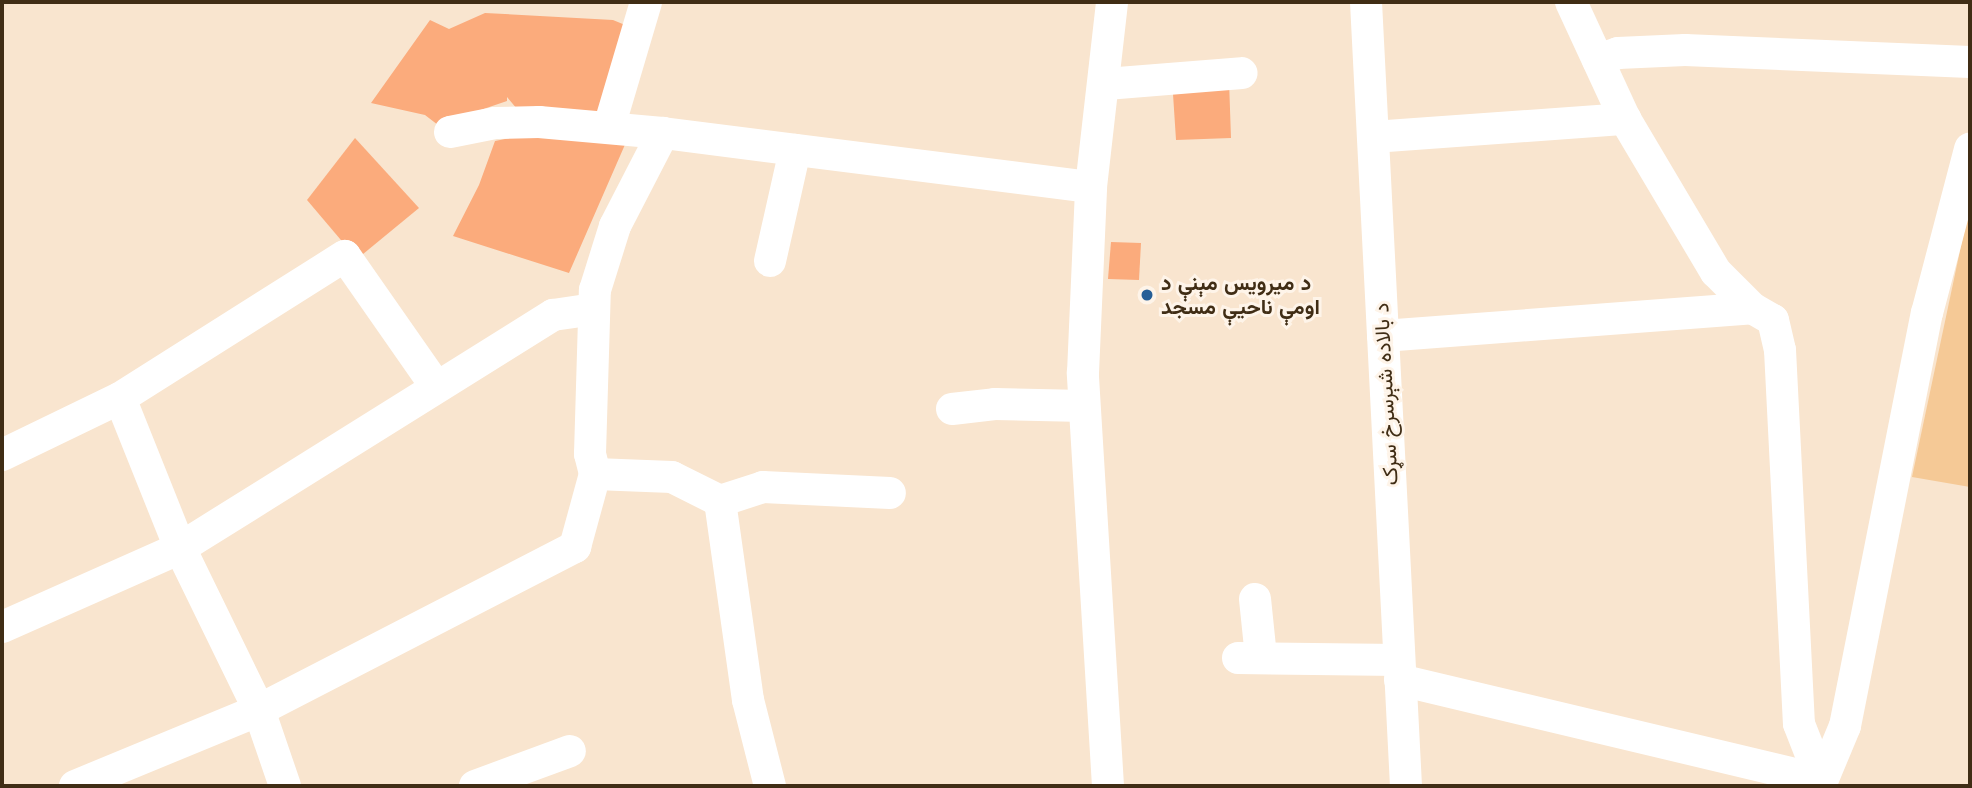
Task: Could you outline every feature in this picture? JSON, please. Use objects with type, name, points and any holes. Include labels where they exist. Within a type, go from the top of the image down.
[{"type":"street","points":[[609,127],[646,2]]},
{"type":"street","points":[[1108,786],[1084,406],[1091,187],[1106,84],[1112,2]]},
{"type":"street","name":"د بالاده شېرسرخ سړک","points":[[1366,2],[1406,786]]},
{"type":"street","points":[[1571,2],[1625,119],[1716,272],[1752,308],[1773,320],[1780,350],[1798,724],[1821,783]]},
{"type":"street","points":[[1598,60],[1618,53],[1685,50],[1970,62]]},
{"type":"street","points":[[1106,84],[1242,73]]},
{"type":"street","points":[[1373,137],[1625,119]]},
{"type":"street","points":[[450,132],[495,123],[609,127],[1091,187]]},
{"type":"street","points":[[75,786],[259,710],[575,547],[596,474],[590,454],[595,290],[615,226],[663,133]]},
{"type":"street","points":[[1821,783],[1845,726],[1927,313],[1970,149]]},
{"type":"street","points":[[770,261],[795,150]]},
{"type":"street","points":[[2,455],[120,398],[345,256],[435,385]]},
{"type":"street","points":[[1383,336],[1752,308]]},
{"type":"street","points":[[2,627],[180,548],[435,385],[553,315],[594,309]]},
{"type":"street","points":[[120,398],[180,548],[259,710],[285,786]]},
{"type":"street","points":[[952,409],[995,404],[1084,406]]},
{"type":"street","points":[[596,474],[672,477],[720,501],[763,487],[890,494]]},
{"type":"street","points":[[720,501],[748,700],[771,786]]},
{"type":"street","points":[[1255,598],[1250,658],[1399,670],[1821,783]]},
{"type":"street","points":[[475,786],[570,751]]},
{"type":"shaded area","points":[[1970,213],[1970,487],[1912,477]]},
{"type":"building","points":[[485,13],[613,20],[630,27],[597,113],[523,116],[507,97],[507,101],[457,118],[447,116],[438,125],[425,115],[371,103],[430,20],[449,29]]},
{"type":"building","points":[[1229,80],[1231,138],[1176,140],[1173,94],[1168,93]]},
{"type":"building","points":[[534,133],[627,140],[569,273],[453,236],[479,185],[495,141]]},
{"type":"building","points":[[355,138],[419,208],[357,259],[307,200]]},
{"type":"building","points":[[1111,242],[1141,243],[1139,280],[1108,279]]},
{"type":"place","name":"د ميرویس مېنې د اومې ناحيې مسجد","points":[[1147,295]]}]
